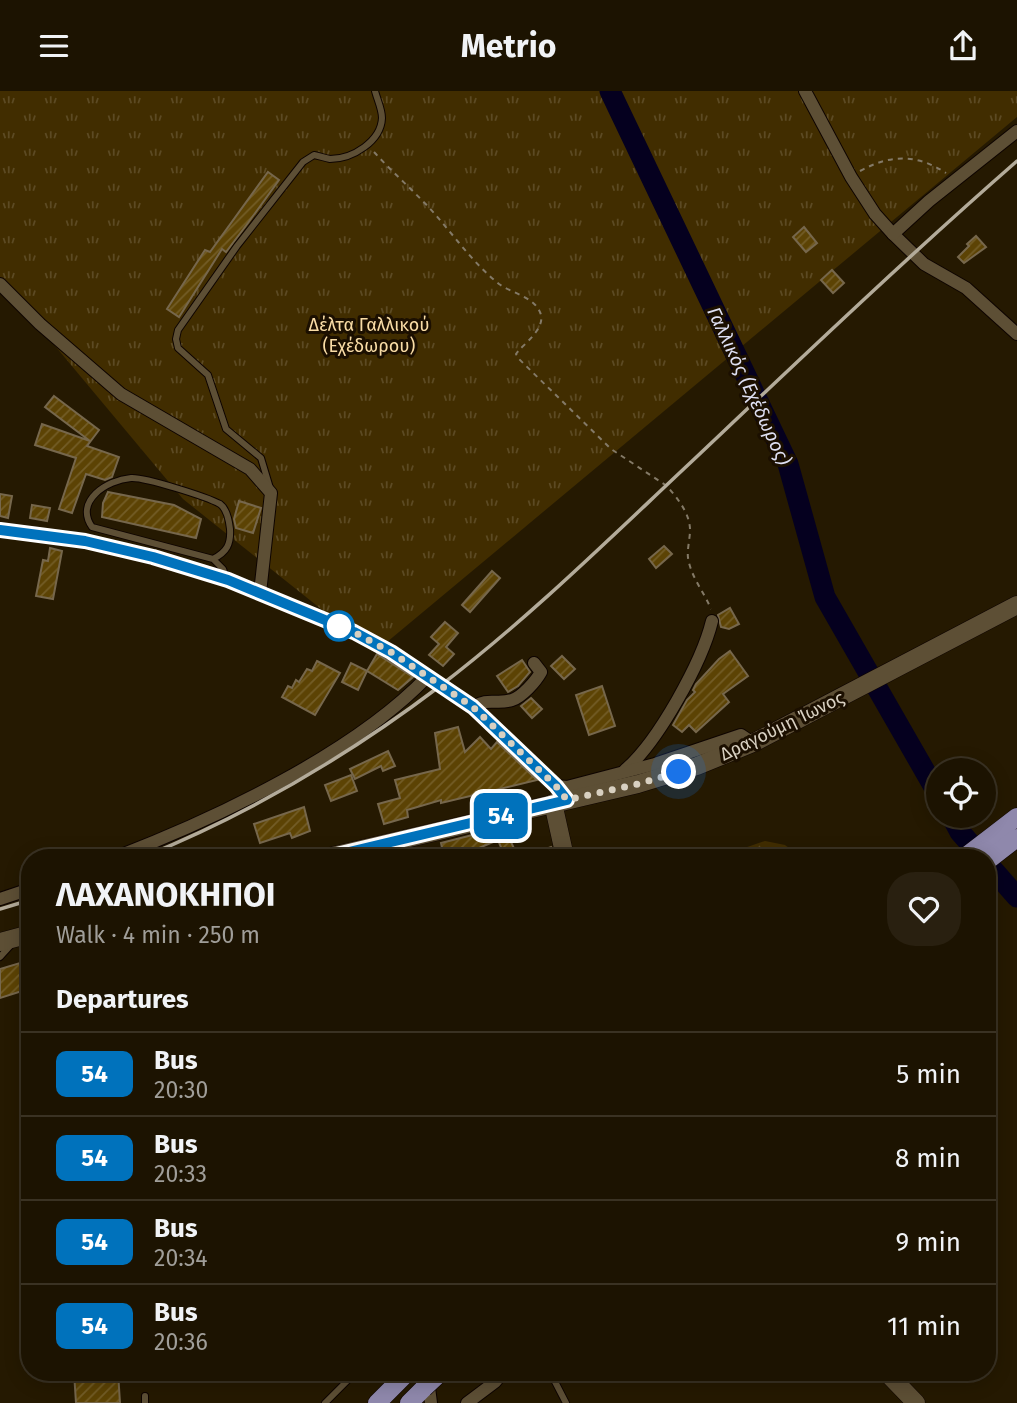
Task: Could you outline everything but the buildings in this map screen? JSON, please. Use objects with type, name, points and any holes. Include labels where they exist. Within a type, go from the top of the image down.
[{"type":"main road","name":"Δραγούμη Ίωνος","points":[[359,849],[559,797],[661,778],[697,767],[753,743],[1017,605]]},
{"type":"main road","points":[[559,797],[564,849]]},
{"type":"main road","points":[[975,849],[1017,817]]},
{"type":"main road","points":[[996,854],[1017,838]]},
{"type":"main road","points":[[377,1403],[399,1381]]},
{"type":"main road","points":[[895,1381],[916,1403]]},
{"type":"main road","points":[[408,1403],[427,1388]]},
{"type":"street","points":[[805,91],[850,177],[893,234],[924,264],[966,288],[1017,334]]},
{"type":"street","points":[[893,234],[1017,131]]},
{"type":"street","points":[[0,284],[40,324],[121,394],[250,469],[271,493],[260,593]]},
{"type":"street","points":[[0,530],[85,541],[153,557],[228,580],[354,632],[391,652],[473,707],[559,797],[567,787],[655,764],[741,735],[753,743]]},
{"type":"street","points":[[624,771],[643,752],[671,708],[707,642],[712,621]]},
{"type":"street","points":[[473,707],[482,701],[512,700],[518,696],[541,672],[534,663]]},
{"type":"street","points":[[135,849],[195,823],[287,777],[382,717],[427,677]]},
{"type":"street","points":[[0,899],[21,892]]},
{"type":"street","points":[[467,1403],[496,1381]]},
{"type":"lane","points":[[271,493],[261,458],[226,429],[220,416],[212,381],[202,368],[178,348],[178,330],[237,246],[303,162],[314,155],[331,159],[347,155],[368,145],[379,131],[382,116],[375,91]]},
{"type":"lane","points":[[213,559],[223,553],[230,542],[228,514],[222,505],[184,491],[133,478],[102,488],[91,497],[86,509],[87,520],[92,527],[213,559],[223,569],[228,580]]},
{"type":"lane","points":[[0,957],[14,940]]},
{"type":"lane","points":[[325,1403],[347,1381]]},
{"type":"lane","points":[[555,1381],[566,1403]]},
{"type":"path","points":[[368,145],[428,206],[478,264],[501,285],[519,293],[540,311],[540,325],[516,354],[520,362],[603,443],[621,458],[667,486],[681,504],[690,527],[688,556],[696,580],[712,610],[712,621]]},
{"type":"path","points":[[850,177],[878,162],[907,157],[935,166],[956,181]]},
{"type":"green space","name":"Δέλτα Γαλλικού (Εχέδωρου)","points":[[0,91],[1017,91],[1017,117],[375,652],[183,499],[0,280]]},
{"type":"green space","points":[[765,841],[785,845],[790,849],[742,849]]},
{"type":"waterway","name":"Γαλλικός (Εχέδωρος)","points":[[610,91],[788,464],[825,597],[926,773]]},
{"type":"waterway","name":"Γαλλικός (Εχέδωρος)","points":[[958,828],[975,849]]},
{"type":"waterway","name":"Γαλλικός (Εχέδωρος)","points":[[996,873],[1017,897]]},
{"type":"railway","points":[[161,849],[260,802],[334,759],[370,736],[473,660],[568,578],[852,311],[1017,161]]},
{"type":"railway","points":[[0,909],[21,903]]},
{"type":"bus line","name":"54","points":[[0,530],[85,541],[153,557],[228,580],[354,632],[391,652],[473,707],[556,786],[567,800],[362,849]]},
{"type":"route","points":[[339,626],[331,623],[391,652],[473,707],[556,786],[567,800],[679,772]]}]
